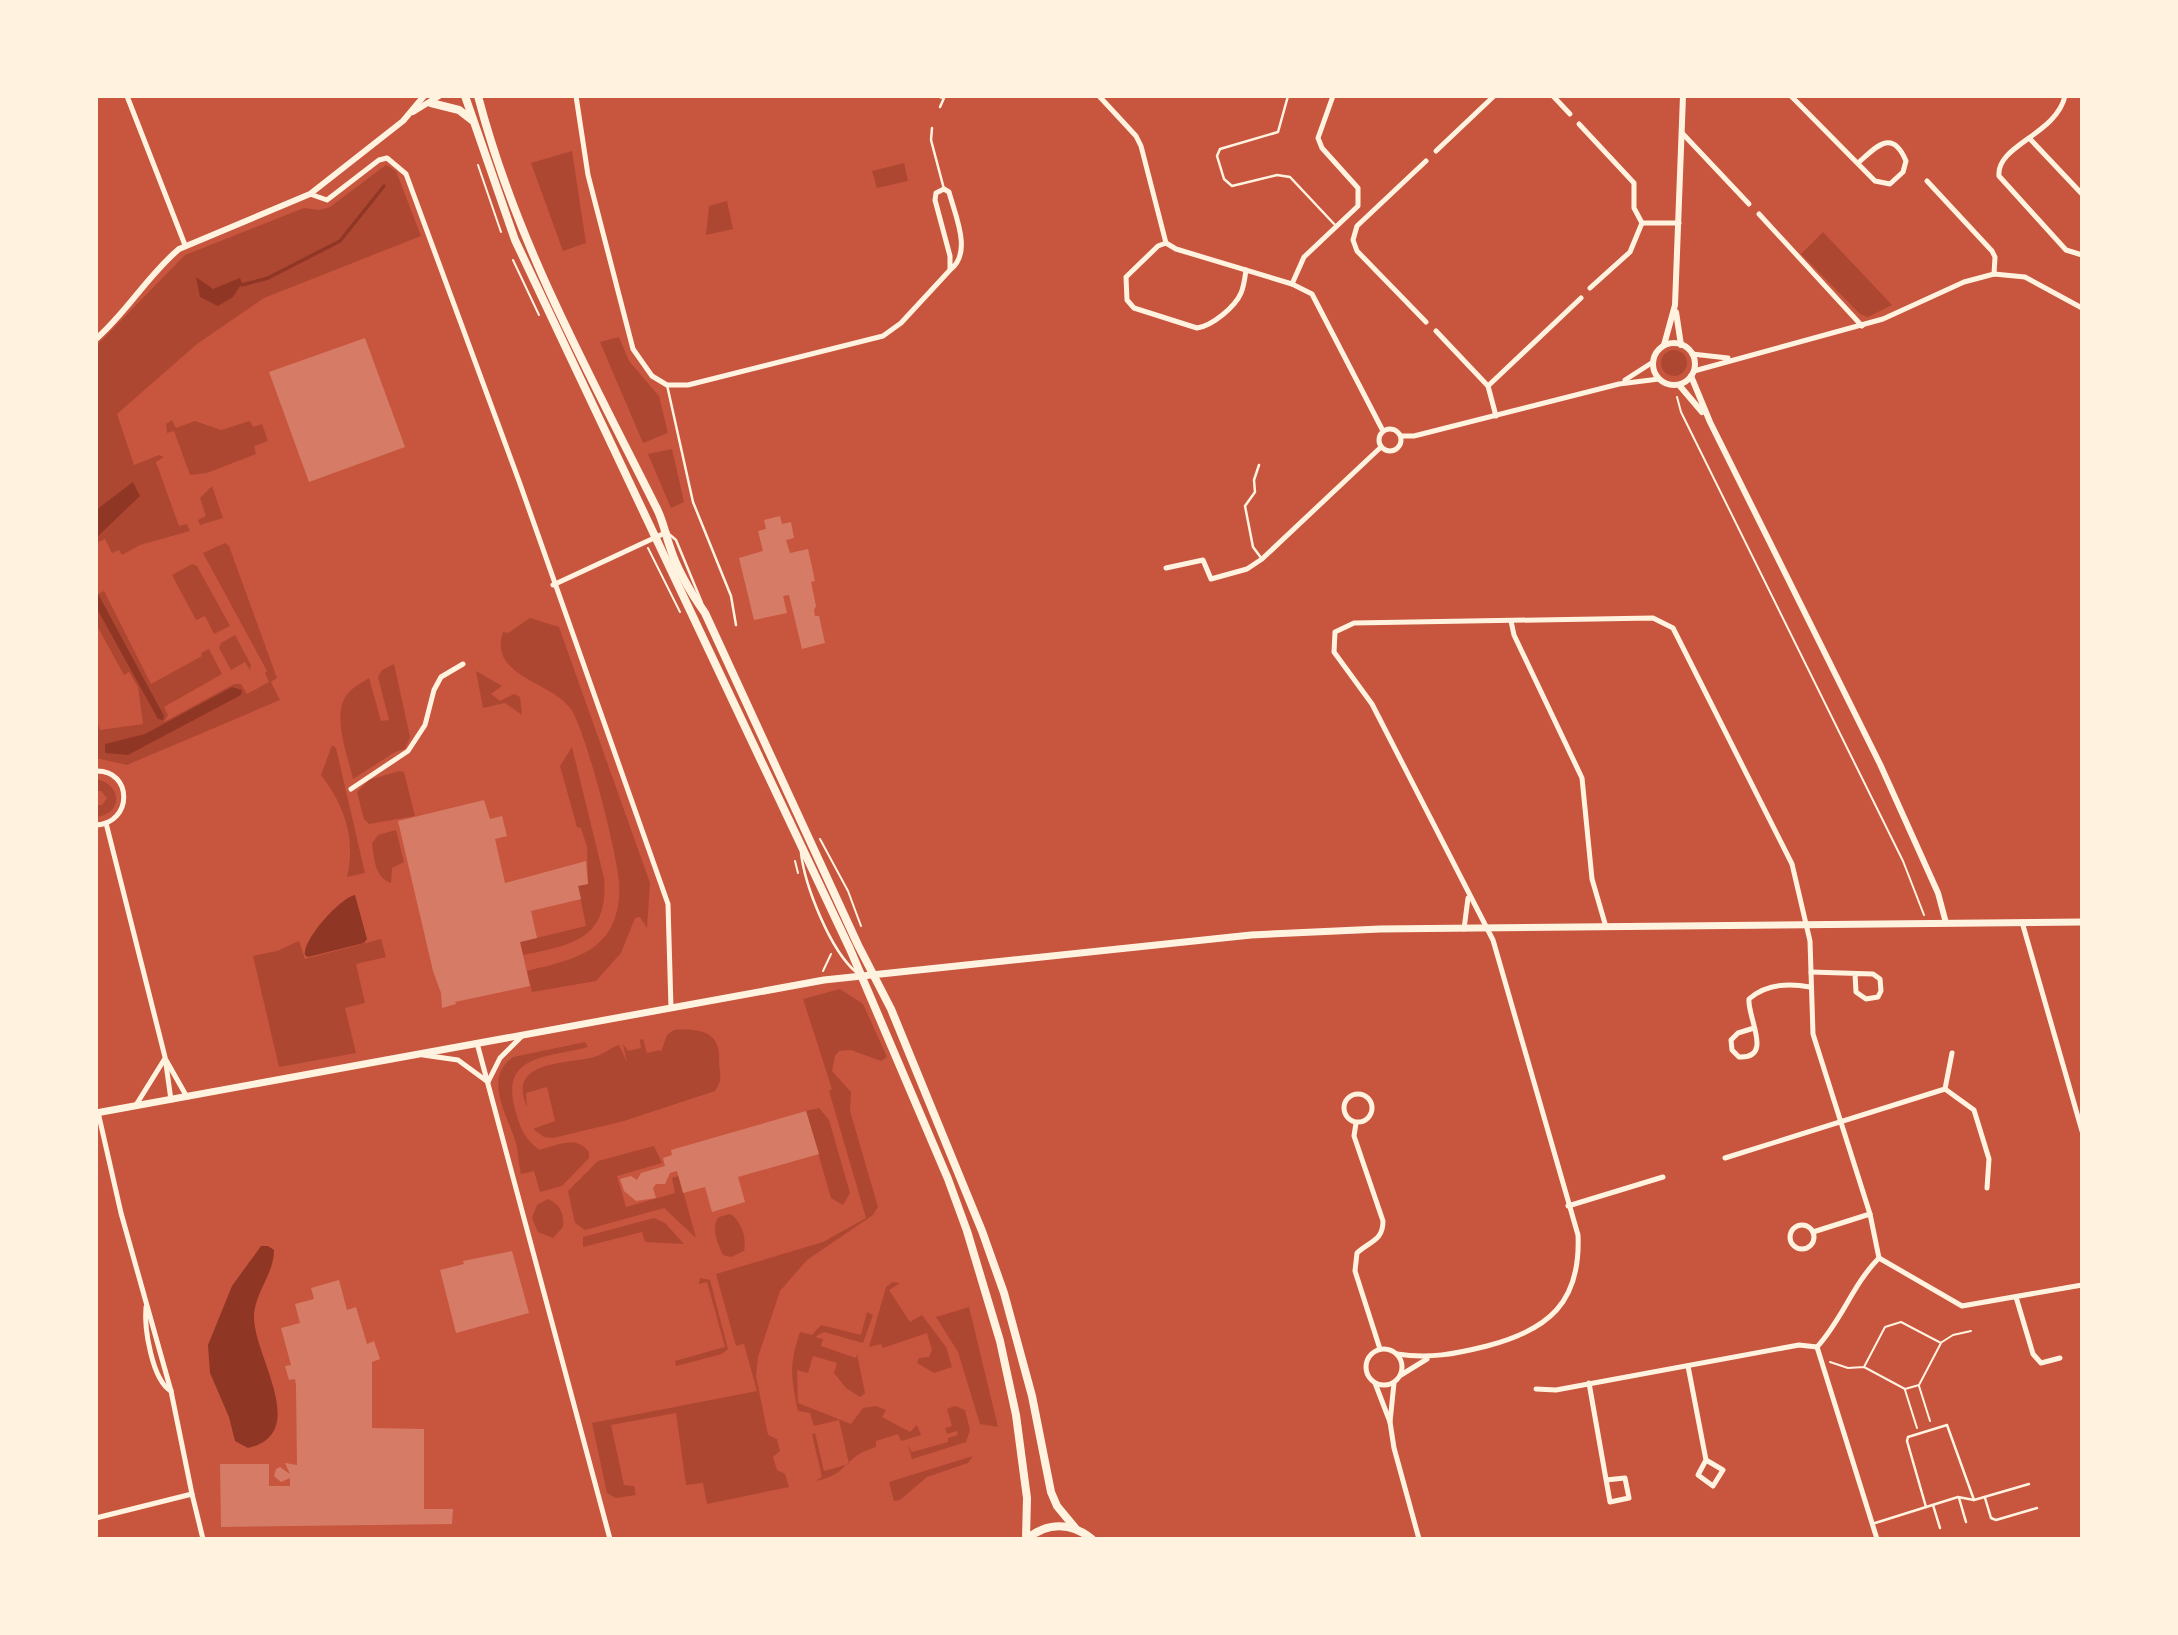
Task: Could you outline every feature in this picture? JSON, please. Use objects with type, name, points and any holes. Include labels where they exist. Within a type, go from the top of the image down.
[{"type":"main road","points":[[465,96],[514,240],[800,843],[930,1133],[968,1231],[1000,1342],[1016,1415],[1027,1498],[1027,1539],[1049,1527],[1076,1529]]},
{"type":"main road","points":[[478,96],[505,186],[528,247],[667,532],[672,553],[691,594],[705,613],[873,974],[982,1231],[1022,1353],[1051,1492],[1057,1506],[1076,1529],[1092,1539]]},
{"type":"main road","points":[[431,103],[460,110],[472,120]]},
{"type":"main road","points":[[97,1113],[860,975],[1300,931],[2082,922]]},
{"type":"street","points":[[127,96],[185,245]]},
{"type":"street","points":[[412,113],[424,96]]},
{"type":"street","points":[[96,339],[130,307],[163,264],[185,245],[310,194],[412,113],[439,96]]},
{"type":"street","points":[[576,96],[588,175],[624,325],[640,363],[652,376],[667,384],[688,385],[883,336],[929,295],[956,265],[962,248],[949,192],[944,189],[936,193],[935,200],[950,256],[950,270]]},
{"type":"street","points":[[1099,96],[1136,135],[1166,243],[1176,249],[1292,284],[1312,294],[1383,431]]},
{"type":"street","points":[[1292,284],[1304,257],[1358,206],[1357,188],[1322,148],[1318,138],[1333,96]]},
{"type":"street","points":[[1436,151],[1493,96]]},
{"type":"street","points":[[1553,96],[1570,114]]},
{"type":"street","points":[[1681,345],[1675,305],[1683,96]]},
{"type":"street","points":[[1791,96],[1875,181],[1883,185],[1890,184],[1903,172],[1906,161],[1892,143],[1886,142],[1879,144],[1858,163]]},
{"type":"street","points":[[2065,96],[2057,114],[2031,140],[2021,143],[2001,162],[1999,176],[2066,250],[2082,255]]},
{"type":"street","points":[[1579,124],[1630,178],[1635,188],[1634,208],[1642,223]]},
{"type":"street","points":[[1683,134],[1749,204]]},
{"type":"street","points":[[2031,140],[2082,194]]},
{"type":"street","points":[[310,194],[327,200],[379,160],[387,158],[406,174],[519,481],[668,904],[671,1008]]},
{"type":"street","points":[[1426,161],[1357,226],[1353,240],[1357,251],[1426,322]]},
{"type":"street","points":[[1927,181],[1992,251],[1996,257],[1994,274]]},
{"type":"street","points":[[1759,214],[1862,326]]},
{"type":"street","points":[[1642,223],[1679,223]]},
{"type":"street","points":[[1590,288],[1630,252],[1642,223]]},
{"type":"street","points":[[1166,243],[1158,246],[1126,281],[1127,300],[1134,308],[1197,328],[1205,327],[1234,304],[1241,293],[1246,270]]},
{"type":"street","points":[[1679,385],[1693,373],[1862,326],[1964,282],[1994,274],[2025,277],[2082,308]]},
{"type":"street","points":[[1488,386],[1581,298]]},
{"type":"street","points":[[1619,384],[1653,362],[1664,345],[1675,305]]},
{"type":"street","points":[[1436,331],[1488,386],[1496,416]]},
{"type":"street","points":[[1664,345],[1681,345],[1692,354],[1738,359]]},
{"type":"street","points":[[1692,354],[1693,373],[1710,422],[1880,764],[1938,893],[1946,923]]},
{"type":"street","points":[[1653,362],[1659,379]]},
{"type":"street","points":[[1401,436],[1415,436],[1619,384],[1659,379],[1679,385],[1710,422]]},
{"type":"street","points":[[1381,447],[1394,451],[1401,445],[1401,436],[1396,429],[1383,431]]},
{"type":"street","points":[[1381,447],[1379,439],[1383,431]]},
{"type":"street","points":[[1166,568],[1203,561],[1211,579],[1247,569],[1262,559],[1381,447]]},
{"type":"street","points":[[554,585],[667,532]]},
{"type":"street","points":[[1390,1422],[1394,1383],[1401,1375],[1427,1359],[1516,1338],[1547,1321],[1563,1303],[1579,1259],[1577,1235],[1508,991],[1487,928],[1372,704],[1334,652],[1335,632],[1354,623],[1653,618],[1673,628],[1791,864],[1810,941],[1814,1034],[1870,1213],[1879,1258],[1962,1306],[2082,1285]]},
{"type":"street","points":[[1511,621],[1514,635],[1582,778],[1592,879],[1606,927]]},
{"type":"street","points":[[351,789],[408,751],[425,725],[434,690],[441,677],[463,664]]},
{"type":"street","points":[[96,771],[112,775],[120,781],[125,795],[120,813],[106,823],[96,825]]},
{"type":"street","points":[[106,823],[165,1057],[171,1100]]},
{"type":"street","points":[[1464,929],[1468,894]]},
{"type":"street","points":[[2022,922],[2082,1130]]},
{"type":"street","points":[[1811,972],[1873,974],[1880,979],[1881,991],[1878,997],[1866,999],[1856,992],[1855,974]]},
{"type":"street","points":[[1754,1028],[1738,1033],[1731,1040],[1732,1050],[1739,1057],[1748,1057],[1755,1052],[1759,1043],[1748,1008],[1749,999],[1757,992],[1788,983],[1810,987]]},
{"type":"street","points":[[488,1082],[500,1058],[523,1035]]},
{"type":"street","points":[[477,1043],[610,1539]]},
{"type":"street","points":[[1945,1089],[1952,1053]]},
{"type":"street","points":[[420,1054],[458,1060],[488,1082]]},
{"type":"street","points":[[165,1057],[187,1097]]},
{"type":"street","points":[[134,1107],[150,1086],[165,1057]]},
{"type":"street","points":[[1726,1158],[1945,1089]]},
{"type":"street","points":[[1945,1089],[1974,1110],[1989,1159],[1987,1188]]},
{"type":"street","points":[[1358,1094],[1368,1098],[1373,1109],[1367,1120],[1356,1123],[1344,1111],[1347,1099],[1358,1094]]},
{"type":"street","points":[[97,1113],[171,1391],[203,1539]]},
{"type":"street","points":[[1356,1123],[1354,1136],[1382,1221],[1383,1232],[1378,1239],[1357,1253],[1355,1271],[1380,1349]]},
{"type":"street","points":[[1568,1206],[1663,1177]]},
{"type":"street","points":[[1813,1232],[1870,1213]]},
{"type":"street","points":[[1797,1226],[1806,1226],[1813,1232],[1814,1241],[1807,1248],[1798,1249],[1791,1242],[1790,1233],[1797,1226]]},
{"type":"street","points":[[1817,1347],[1829,1334],[1863,1274],[1879,1258]]},
{"type":"street","points":[[2016,1297],[2033,1354],[2041,1363],[2060,1358]]},
{"type":"street","points":[[1536,1389],[1556,1390],[1799,1345],[1817,1347]]},
{"type":"street","points":[[1817,1347],[1877,1539]]},
{"type":"street","points":[[1380,1349],[1427,1359]]},
{"type":"street","points":[[1380,1349],[1366,1364],[1369,1378],[1375,1383],[1390,1422],[1394,1448],[1419,1539]]},
{"type":"street","points":[[1397,1354],[1401,1360],[1401,1375]]},
{"type":"street","points":[[1688,1366],[1706,1460],[1698,1475],[1713,1486],[1723,1470],[1706,1460]]},
{"type":"street","points":[[1375,1383],[1394,1383]]},
{"type":"street","points":[[1589,1383],[1606,1480],[1610,1502],[1629,1499],[1625,1478],[1606,1480]]},
{"type":"street","points":[[96,1518],[192,1494]]},
{"type":"lane","points":[[936,96],[944,99],[940,107]]},
{"type":"lane","points":[[1288,96],[1278,132],[1220,149],[1217,156],[1224,179],[1232,186],[1277,175],[1290,177],[1336,226]]},
{"type":"lane","points":[[932,128],[931,140],[944,189]]},
{"type":"lane","points":[[667,384],[693,502],[731,596],[736,625]]},
{"type":"lane","points":[[1259,464],[1254,480],[1255,492],[1245,506],[1253,547],[1262,559]]},
{"type":"lane","points":[[1926,1507],[1906,1441],[1908,1437],[1947,1424],[1950,1426],[1974,1500]]},
{"type":"lane","points":[[1872,1524],[1958,1497],[1974,1500],[1985,1498],[2029,1484]]},
{"type":"lane","points":[[1958,1497],[1966,1522]]},
{"type":"lane","points":[[1985,1498],[1991,1518],[1996,1520],[2037,1508]]},
{"type":"lane","points":[[1933,1505],[1940,1528]]},
{"type":"path","points":[[1677,394],[1681,412],[1903,861],[1927,923]]},
{"type":"path","points":[[650,553],[680,613]]},
{"type":"path","points":[[794,859],[802,881]]},
{"type":"path","points":[[822,972],[831,958],[832,946]]},
{"type":"path","points":[[1864,1367],[1885,1327],[1901,1322],[1941,1343]]},
{"type":"path","points":[[1933,1430],[1919,1385],[1941,1343],[1953,1335],[1971,1331]]},
{"type":"path","points":[[1822,1359],[1848,1368],[1864,1367],[1905,1389],[1919,1433]]},
{"type":"path","points":[[1905,1389],[1919,1385]]},
{"type":"shaded area","points":[[572,151],[586,243],[563,251],[531,163]]},
{"type":"shaded area","points":[[904,163],[908,181],[877,188],[872,171]]},
{"type":"shaded area","points":[[386,165],[396,171],[421,236],[264,298],[197,344],[117,414],[134,465],[159,455],[164,457],[156,462],[179,526],[187,524],[190,531],[140,545],[122,555],[119,550],[112,553],[105,539],[96,543],[96,346],[185,255],[304,208],[320,210],[330,207]]},
{"type":"shaded area","points":[[727,201],[733,229],[706,235],[709,206]]},
{"type":"shaded area","points":[[1823,232],[1892,305],[1868,317],[1860,314],[1801,254]]},
{"type":"shaded area","points":[[196,277],[213,289],[240,278],[242,283],[233,297],[218,306],[200,297]]},
{"type":"shaded area","points":[[619,337],[629,361],[659,396],[668,433],[643,443],[600,342]]},
{"type":"shaded area","points":[[1674,350],[1683,354],[1687,363],[1683,372],[1674,376],[1665,372],[1661,363],[1665,354]]},
{"type":"shaded area","points":[[172,420],[176,428],[195,421],[221,430],[250,421],[253,427],[262,424],[268,441],[254,446],[256,454],[207,473],[190,475],[174,431],[167,433],[166,424]]},
{"type":"shaded area","points":[[672,449],[684,502],[671,508],[648,454]]},
{"type":"shaded area","points":[[133,482],[140,496],[96,538],[96,510]]},
{"type":"shaded area","points":[[212,486],[223,518],[200,525],[198,520],[206,516],[200,498]]},
{"type":"shaded area","points":[[225,543],[229,546],[277,678],[271,682],[280,700],[127,765],[96,758],[96,719],[100,730],[143,724],[138,687],[129,672],[124,675],[96,624],[96,595],[104,591],[151,684],[202,656],[201,653],[209,649],[222,674],[164,707],[168,715],[164,722],[234,684],[241,684],[247,694],[269,682],[265,673],[267,671],[203,553]]},
{"type":"shaded area","points":[[192,564],[197,566],[230,626],[214,634],[205,616],[196,620],[172,575]]},
{"type":"shaded area","points":[[98,594],[164,716],[163,720],[158,719],[96,607]]},
{"type":"shaded area","points":[[530,618],[559,627],[650,883],[647,928],[640,917],[635,918],[621,953],[596,981],[532,992],[527,971],[573,958],[603,939],[615,918],[619,888],[607,820],[577,720],[561,699],[524,677],[504,659],[501,647],[503,632],[508,633]]},
{"type":"shaded area","points":[[235,635],[251,665],[250,670],[245,662],[231,670],[219,648],[221,643]]},
{"type":"shaded area","points":[[394,664],[410,737],[405,749],[395,752],[353,779],[340,721],[344,700],[352,689],[369,678],[381,721],[389,720],[378,677],[382,670]]},
{"type":"shaded area","points":[[476,671],[502,686],[491,694],[500,701],[514,694],[520,697],[522,715],[505,703],[483,708]]},
{"type":"shaded area","points":[[232,687],[242,690],[241,695],[128,755],[105,753],[105,744],[145,734]]},
{"type":"shaded area","points":[[332,745],[336,748],[365,873],[347,877],[350,849],[346,823],[336,799],[321,775]]},
{"type":"shaded area","points":[[572,747],[604,878],[604,898],[594,927],[584,936],[557,947],[523,955],[520,942],[586,926],[578,886],[588,884],[587,847],[581,828],[577,827],[560,766]]},
{"type":"shaded area","points":[[404,772],[415,816],[369,824],[364,819],[357,792],[369,780]]},
{"type":"shaded area","points":[[96,779],[111,787],[116,799],[111,810],[96,817],[96,805],[102,805],[107,798],[101,791],[96,791]]},
{"type":"shaded area","points":[[396,830],[404,862],[392,868],[391,883],[378,872],[372,843],[378,835]]},
{"type":"shaded area","points":[[355,895],[367,939],[364,943],[308,957],[305,955],[309,940],[323,920],[340,904]]},
{"type":"shaded area","points":[[381,939],[386,957],[356,964],[365,1003],[345,1008],[356,1053],[279,1067],[253,956],[277,951],[299,941],[305,959]]},
{"type":"shaded area","points":[[840,989],[863,1004],[887,1057],[881,1061],[851,1050],[839,1051],[835,1056],[832,1071],[851,1092],[850,1111],[878,1207],[873,1215],[807,1260],[780,1291],[758,1357],[756,1376],[768,1435],[777,1439],[780,1451],[773,1457],[777,1470],[785,1474],[789,1487],[707,1504],[703,1483],[686,1485],[676,1413],[611,1425],[624,1485],[634,1486],[636,1495],[616,1498],[607,1493],[592,1423],[757,1391],[744,1344],[736,1346],[716,1274],[823,1242],[866,1218],[829,1091],[832,1089],[803,999]]},
{"type":"shaded area","points":[[674,1030],[700,1031],[716,1043],[720,1076],[715,1091],[624,1121],[553,1138],[544,1137],[533,1129],[555,1121],[547,1087],[526,1093],[527,1107],[523,1092],[524,1081],[531,1073],[552,1064],[594,1057],[619,1045],[627,1062],[623,1044],[628,1051],[641,1048],[640,1040],[643,1039],[647,1053],[661,1052],[667,1035]]},
{"type":"shaded area","points":[[585,1042],[588,1047],[531,1062],[521,1068],[514,1078],[512,1091],[515,1109],[521,1127],[530,1141],[540,1150],[573,1143],[589,1152],[589,1158],[562,1186],[540,1192],[534,1171],[521,1174],[517,1148],[498,1089],[499,1077],[503,1066],[513,1057]]},
{"type":"shaded area","points":[[819,1108],[829,1120],[850,1193],[843,1205],[831,1198],[806,1111]]},
{"type":"shaded area","points":[[654,1146],[662,1163],[617,1176],[626,1207],[675,1193],[672,1178],[679,1176],[696,1238],[664,1208],[585,1230],[575,1223],[568,1191],[598,1161]]},
{"type":"shaded area","points":[[548,1199],[559,1207],[563,1218],[563,1227],[553,1238],[538,1232],[532,1218],[537,1205]]},
{"type":"shaded area","points":[[730,1214],[740,1225],[745,1241],[744,1251],[731,1257],[723,1255],[715,1230],[719,1217]]},
{"type":"shaded area","points":[[654,1218],[665,1223],[684,1244],[645,1242],[642,1232],[583,1247],[583,1237]]},
{"type":"shaded area","points":[[261,1246],[274,1250],[254,1317],[278,1411],[276,1427],[266,1440],[248,1448],[235,1441],[229,1417],[210,1373],[208,1345],[232,1286]]},
{"type":"shaded area","points":[[700,1278],[710,1280],[728,1349],[722,1354],[676,1366],[675,1361],[725,1347],[707,1282],[699,1284]]},
{"type":"shaded area","points":[[893,1282],[900,1283],[889,1290],[910,1322],[922,1315],[946,1347],[952,1367],[934,1373],[917,1363],[919,1358],[929,1357],[932,1350],[927,1333],[883,1348],[881,1344],[869,1347],[886,1287]]},
{"type":"shaded area","points":[[969,1307],[998,1427],[980,1424],[958,1352],[936,1317]]},
{"type":"shaded area","points":[[867,1312],[873,1315],[863,1343],[824,1332],[815,1337],[823,1339],[821,1346],[856,1358],[857,1354],[865,1393],[860,1397],[846,1388],[834,1373],[837,1363],[813,1356],[808,1373],[797,1370],[798,1403],[851,1424],[863,1408],[876,1406],[886,1410],[882,1417],[910,1432],[917,1425],[921,1435],[901,1441],[898,1434],[876,1441],[876,1447],[859,1454],[849,1463],[839,1420],[814,1426],[810,1413],[798,1411],[793,1379],[794,1353],[800,1332],[812,1335],[821,1325],[861,1335]]},
{"type":"shaded area","points":[[955,1406],[965,1410],[970,1430],[966,1442],[912,1459],[908,1445],[912,1452],[948,1442],[948,1438],[958,1435],[957,1431],[947,1434],[945,1428],[952,1426],[947,1409]]},
{"type":"shaded area","points":[[815,1433],[824,1471],[846,1465],[830,1477],[815,1481],[822,1477],[812,1434]]},
{"type":"shaded area","points":[[973,1456],[968,1463],[927,1477],[900,1500],[894,1501],[889,1482]]},
{"type":"building","points":[[365,338],[405,447],[309,482],[269,372]]},
{"type":"building","points":[[780,516],[782,524],[791,522],[794,538],[786,540],[790,553],[808,549],[815,581],[811,582],[816,606],[814,610],[815,616],[819,616],[825,643],[802,649],[789,595],[783,596],[787,613],[754,620],[739,558],[763,551],[758,531],[766,529],[764,520]]},
{"type":"building","points":[[484,800],[490,819],[502,816],[507,836],[495,839],[505,883],[586,861],[588,884],[578,886],[581,899],[531,911],[537,938],[520,942],[530,986],[455,1002],[456,1004],[442,1008],[441,993],[433,971],[398,821]]},
{"type":"building","points":[[806,1111],[819,1154],[738,1177],[745,1202],[712,1212],[705,1187],[683,1193],[677,1171],[670,1173],[665,1184],[656,1184],[653,1188],[656,1198],[636,1201],[624,1191],[620,1179],[631,1176],[637,1180],[641,1173],[665,1166],[663,1158],[672,1155],[671,1150]]},
{"type":"building","points":[[512,1251],[529,1313],[456,1333],[440,1270],[464,1264],[463,1261]]},
{"type":"building","points":[[339,1280],[347,1310],[356,1307],[367,1344],[374,1341],[380,1359],[372,1362],[372,1428],[424,1429],[424,1509],[453,1509],[452,1524],[221,1527],[220,1464],[269,1464],[269,1486],[290,1486],[290,1478],[281,1482],[274,1476],[276,1469],[280,1467],[290,1474],[285,1463],[297,1465],[296,1385],[295,1379],[289,1380],[285,1366],[291,1365],[281,1328],[300,1323],[295,1304],[314,1299],[311,1288]]},
{"type":"waterway","points":[[242,285],[268,278],[340,241],[384,186]]}]
